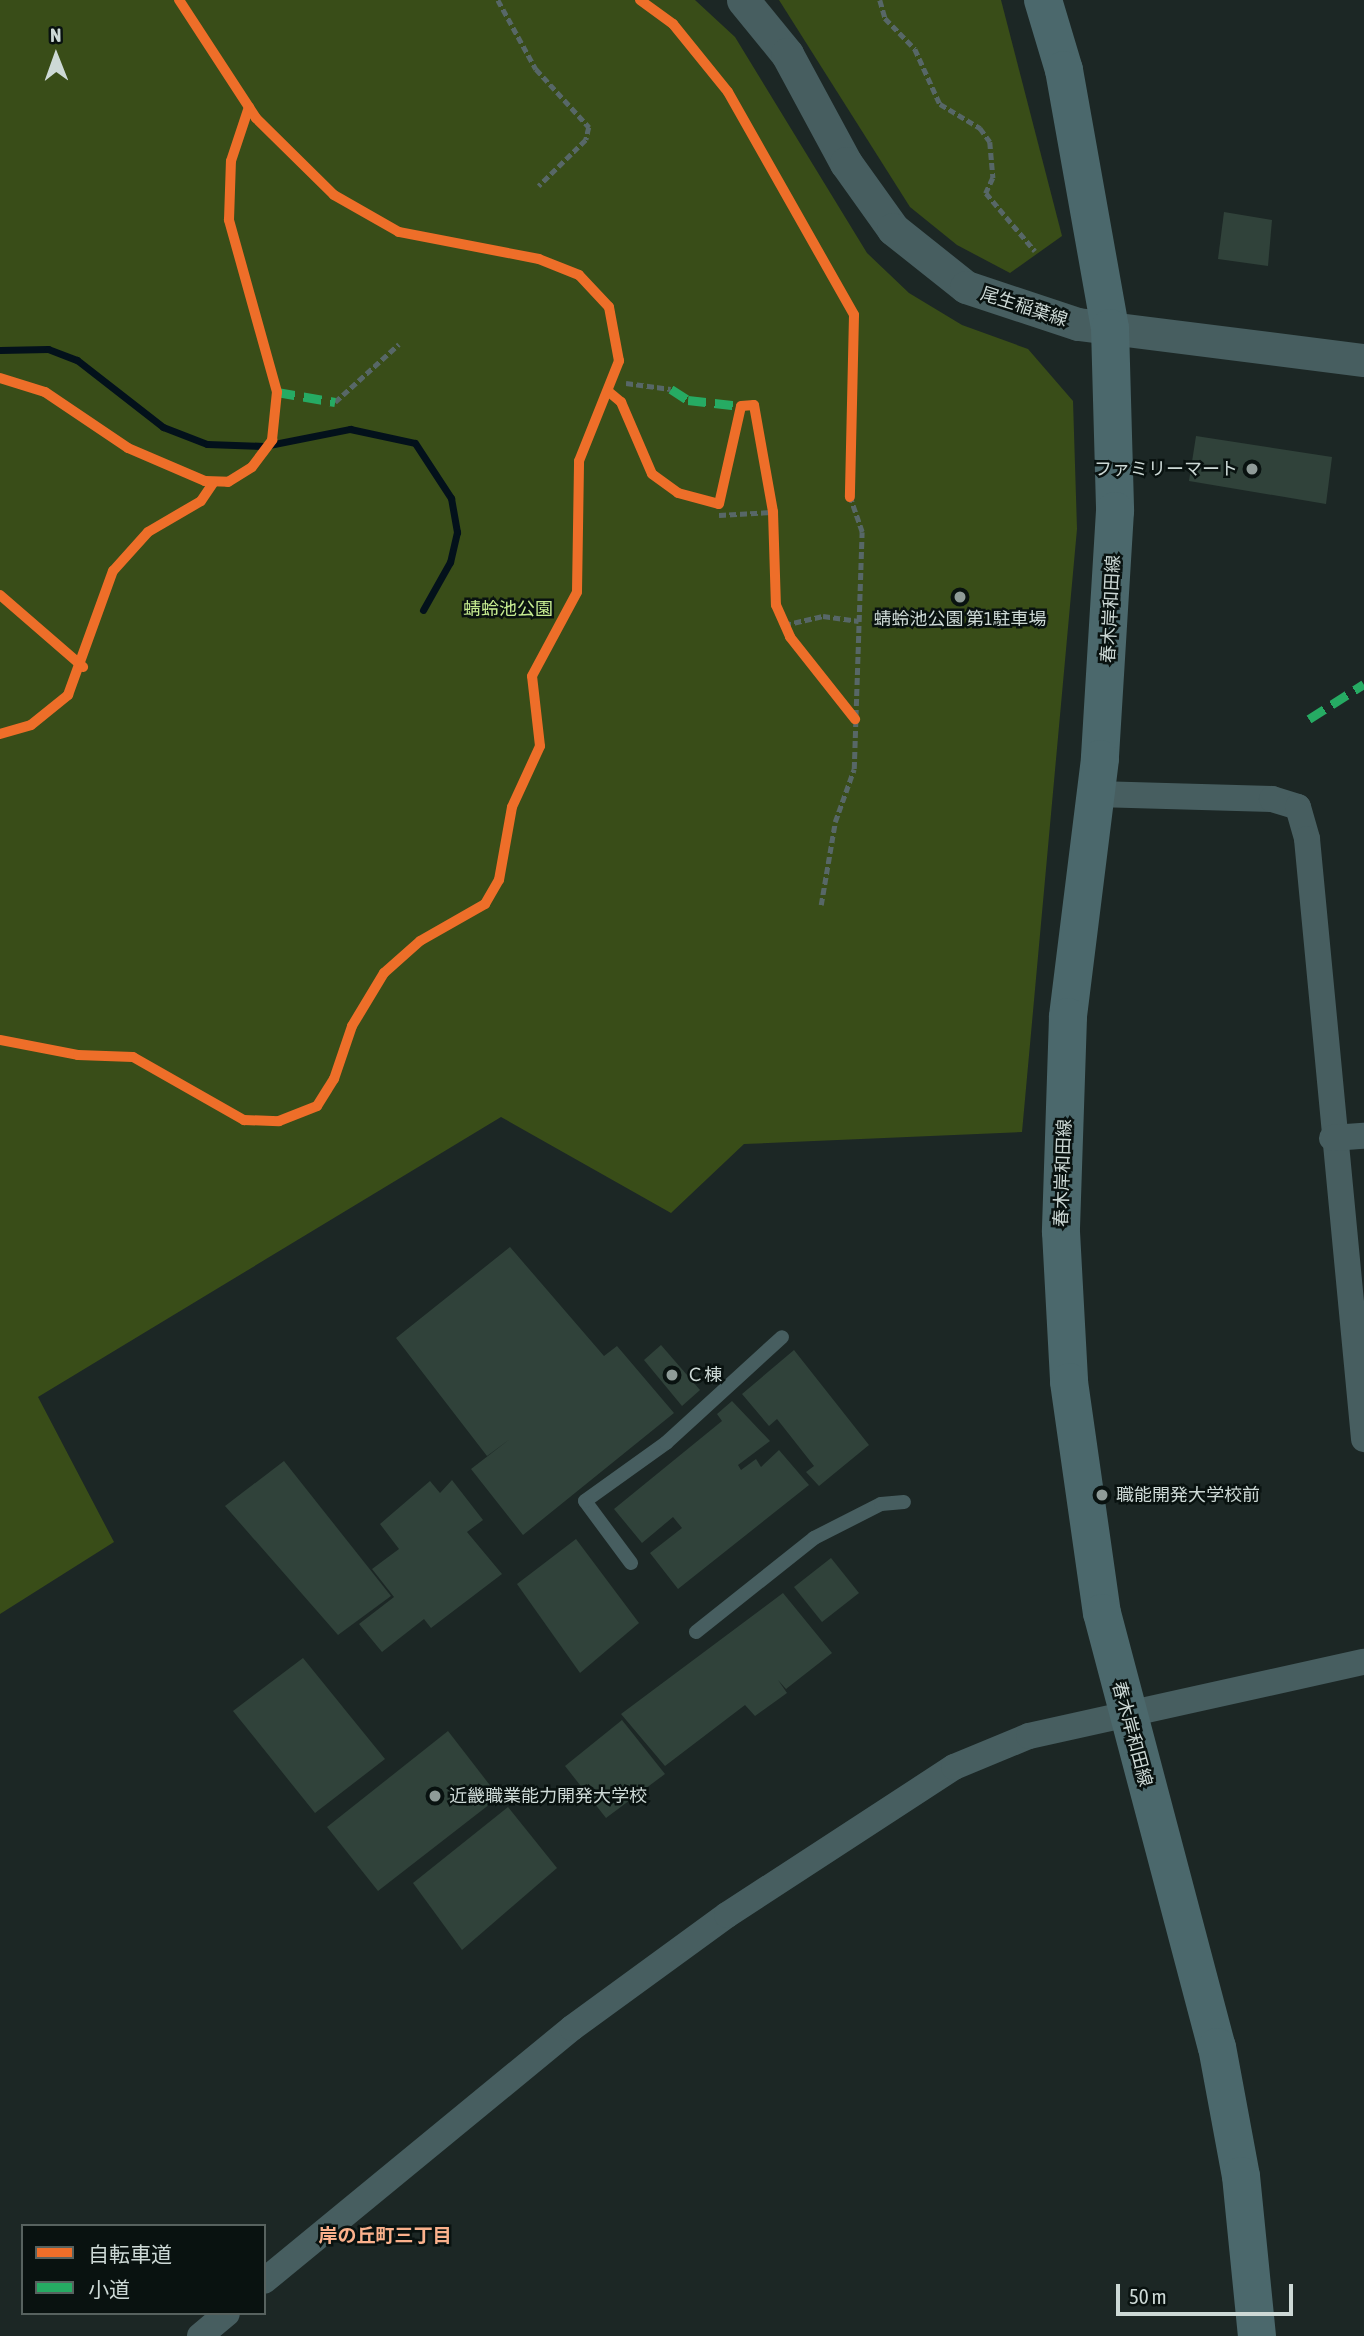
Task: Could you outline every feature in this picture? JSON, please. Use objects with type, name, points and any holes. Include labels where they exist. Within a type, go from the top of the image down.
[{"type":"main road","name":"春木岸和田線","points":[[1043,0],[1064,70],[1110,328],[1114,523],[1096,794],[1068,1017],[1063,1307],[1092,1558],[1127,1717],[1217,2047],[1241,2176],[1256,2336]]},
{"type":"street","name":"尾生稲葉線","points":[[743,0],[787,54],[866,193],[925,260],[1005,305],[1110,328],[1364,360]]},
{"type":"street","points":[[1096,794],[1272,799],[1298,807],[1307,839],[1332,1138],[1364,1438]]},
{"type":"street","points":[[1332,1138],[1364,1136]]},
{"type":"street","points":[[266,2279],[572,2028],[836,1842],[994,1748],[1364,1662]]},
{"type":"street","points":[[200,2336],[224,2315]]},
{"type":"lane","points":[[631,1563],[585,1500],[666,1443],[782,1337]]},
{"type":"lane","points":[[696,1632],[814,1538],[881,1504],[904,1502]]},
{"type":"path","points":[[498,0],[536,69],[589,127],[586,140],[539,186]]},
{"type":"path","points":[[880,0],[885,18],[915,49],[940,104],[980,128],[990,142],[992,178],[986,193],[1035,251]]},
{"type":"path","points":[[335,402],[399,344]]},
{"type":"path","points":[[626,383],[671,389]]},
{"type":"path","points":[[821,905],[835,822],[854,769],[862,532],[850,498]]},
{"type":"path","points":[[719,515],[773,512]]},
{"type":"path","points":[[784,625],[823,616],[859,621]]},
{"type":"green space","name":"蜻蛉池公園","points":[[0,0],[695,0],[735,37],[867,253],[909,293],[962,325],[1028,349],[1073,401],[1077,529],[1022,1132],[744,1144],[671,1213],[501,1117],[38,1397],[114,1542],[0,1614]]},
{"type":"green space","points":[[779,0],[1001,0],[1062,236],[1010,273],[957,245],[910,207]]},
{"type":"building","points":[[1224,212],[1272,220],[1268,266],[1218,259]]},
{"type":"building","points":[[1196,436],[1332,457],[1326,504],[1189,481]]},
{"type":"building","points":[[510,1247],[604,1356],[617,1346],[674,1413],[523,1535],[471,1469],[510,1439],[487,1456],[396,1338]]},
{"type":"building","name":"Ｃ棟","points":[[661,1345],[700,1390],[682,1406],[644,1360]]},
{"type":"building","points":[[794,1350],[869,1445],[819,1486],[806,1472],[814,1466],[777,1419],[769,1426],[742,1394]]},
{"type":"building","points":[[732,1401],[770,1441],[738,1465],[741,1470],[756,1459],[761,1467],[779,1450],[809,1485],[678,1589],[650,1553],[682,1528],[673,1517],[642,1543],[614,1509],[722,1421],[717,1414]]},
{"type":"building","points":[[284,1461],[391,1596],[338,1635],[225,1506]]},
{"type":"building","points":[[452,1480],[483,1520],[467,1532],[502,1574],[431,1628],[424,1619],[382,1652],[359,1624],[394,1597],[372,1569],[399,1549],[380,1524],[430,1481],[440,1493]]},
{"type":"building","points":[[576,1539],[639,1623],[580,1673],[517,1584]]},
{"type":"building","points":[[831,1558],[859,1593],[822,1622],[794,1587]]},
{"type":"building","points":[[783,1593],[832,1653],[786,1689],[778,1680],[787,1693],[755,1716],[745,1705],[665,1766],[621,1714]]},
{"type":"building","points":[[303,1658],[385,1759],[315,1813],[233,1711]]},
{"type":"building","points":[[622,1720],[665,1774],[606,1818],[565,1766]]},
{"type":"building","points":[[448,1731],[499,1797],[378,1891],[327,1827]]},
{"type":"building","points":[[508,1807],[557,1868],[462,1950],[413,1883]]},
{"type":"waterway","points":[[0,350],[48,349],[77,360],[163,427],[207,444],[264,446],[350,429],[415,443],[451,498],[457,532],[450,562],[423,610]]},
{"type":"marked path","points":[[671,389],[688,400],[741,406]]},
{"type":"marked path","points":[[277,392],[335,402]]},
{"type":"marked path","points":[[1309,719],[1364,684]]},
{"type":"cycle path","points":[[0,1040],[78,1055],[133,1057],[244,1120],[279,1121],[317,1106],[334,1079],[352,1026],[384,973],[420,941],[485,904],[499,880],[512,807],[540,746],[532,676],[577,592],[579,461],[619,361],[609,307],[579,275],[539,259],[399,232],[334,195],[256,118],[179,0]]},
{"type":"cycle path","points":[[640,0],[673,24],[728,92],[854,315],[850,497]]},
{"type":"cycle path","points":[[0,378],[45,392],[128,448],[205,481],[228,482],[252,467],[272,440],[277,392],[229,220],[231,161],[249,107]]},
{"type":"cycle path","points":[[609,392],[621,402],[652,474],[678,493],[719,504],[741,406],[754,405],[773,512],[776,605],[790,637],[855,719]]},
{"type":"cycle path","points":[[0,734],[31,725],[68,695],[113,571],[148,532],[201,501],[213,483]]},
{"type":"cycle path","points":[[0,595],[83,667]]},
{"type":"place","name":"ファミリーマート","points":[[1252,469]]},
{"type":"place","name":"蜻蛉池公園 第1駐車場","points":[[960,597]]},
{"type":"place","name":"Ｃ棟","points":[[672,1375]]},
{"type":"place","name":"職能開発大学校前","points":[[1102,1495]]},
{"type":"place","name":"近畿職業能力開発大学校","points":[[435,1796]]},
{"type":"district","name":"岸の丘町三丁目","points":[[385,2236]]}]
